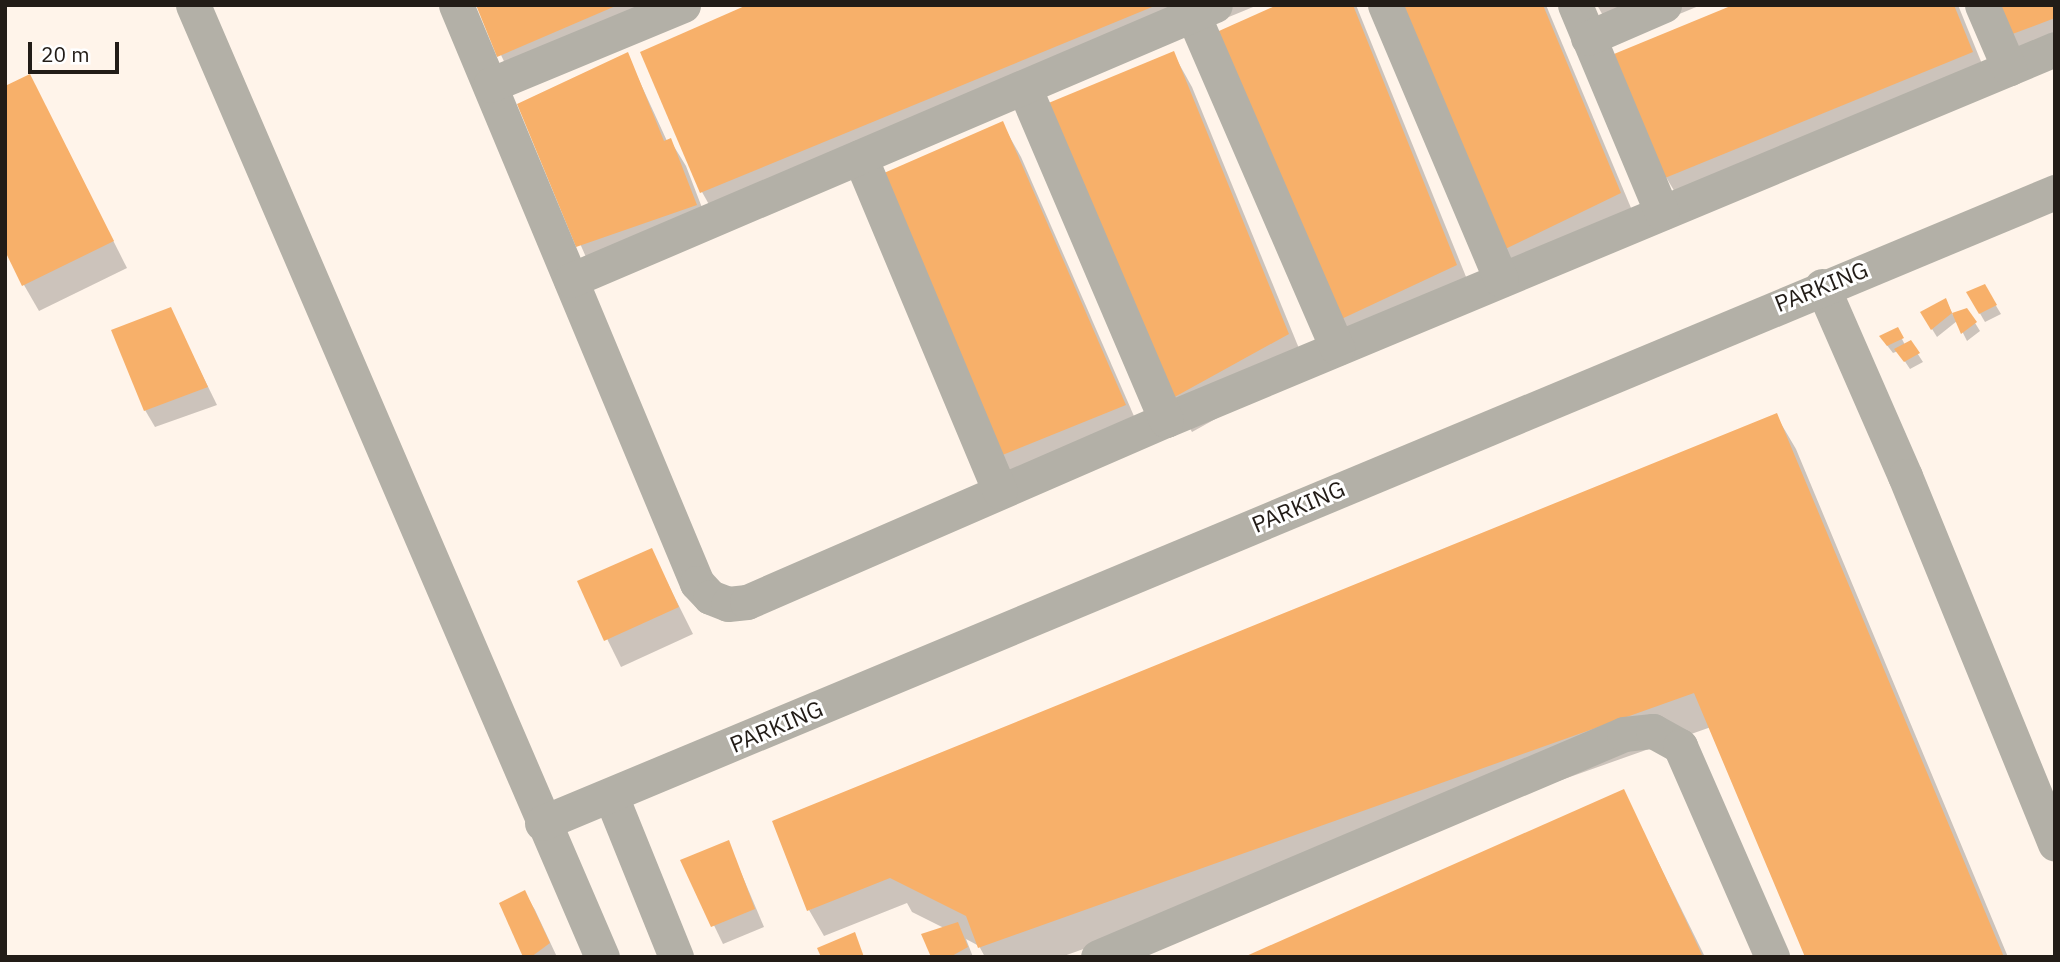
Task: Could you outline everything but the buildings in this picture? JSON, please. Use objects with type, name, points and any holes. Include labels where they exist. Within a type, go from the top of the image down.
[{"type":"street","points":[[193,5],[542,823],[602,957]]},
{"type":"street","points":[[457,5],[697,583],[719,602],[747,602],[1166,420],[2055,49]]},
{"type":"street","points":[[490,85],[682,5]]},
{"type":"street","points":[[1385,5],[1501,280]]},
{"type":"street","points":[[1575,5],[1662,213]]},
{"type":"street","points":[[1588,38],[1664,5]]},
{"type":"street","points":[[1982,5],[2009,68]]},
{"type":"street","points":[[571,280],[1204,10],[1337,348]]},
{"type":"street","points":[[1024,87],[1166,420]]},
{"type":"street","points":[[860,157],[1000,491]]},
{"type":"street","name":"PARKING","points":[[542,823],[1822,286],[2055,192]]},
{"type":"street","points":[[1822,286],[1905,476],[2055,844]]},
{"type":"street","points":[[1098,957],[1624,734],[1653,731],[1680,746],[1772,957]]},
{"type":"street","points":[[611,796],[676,957]]}]
